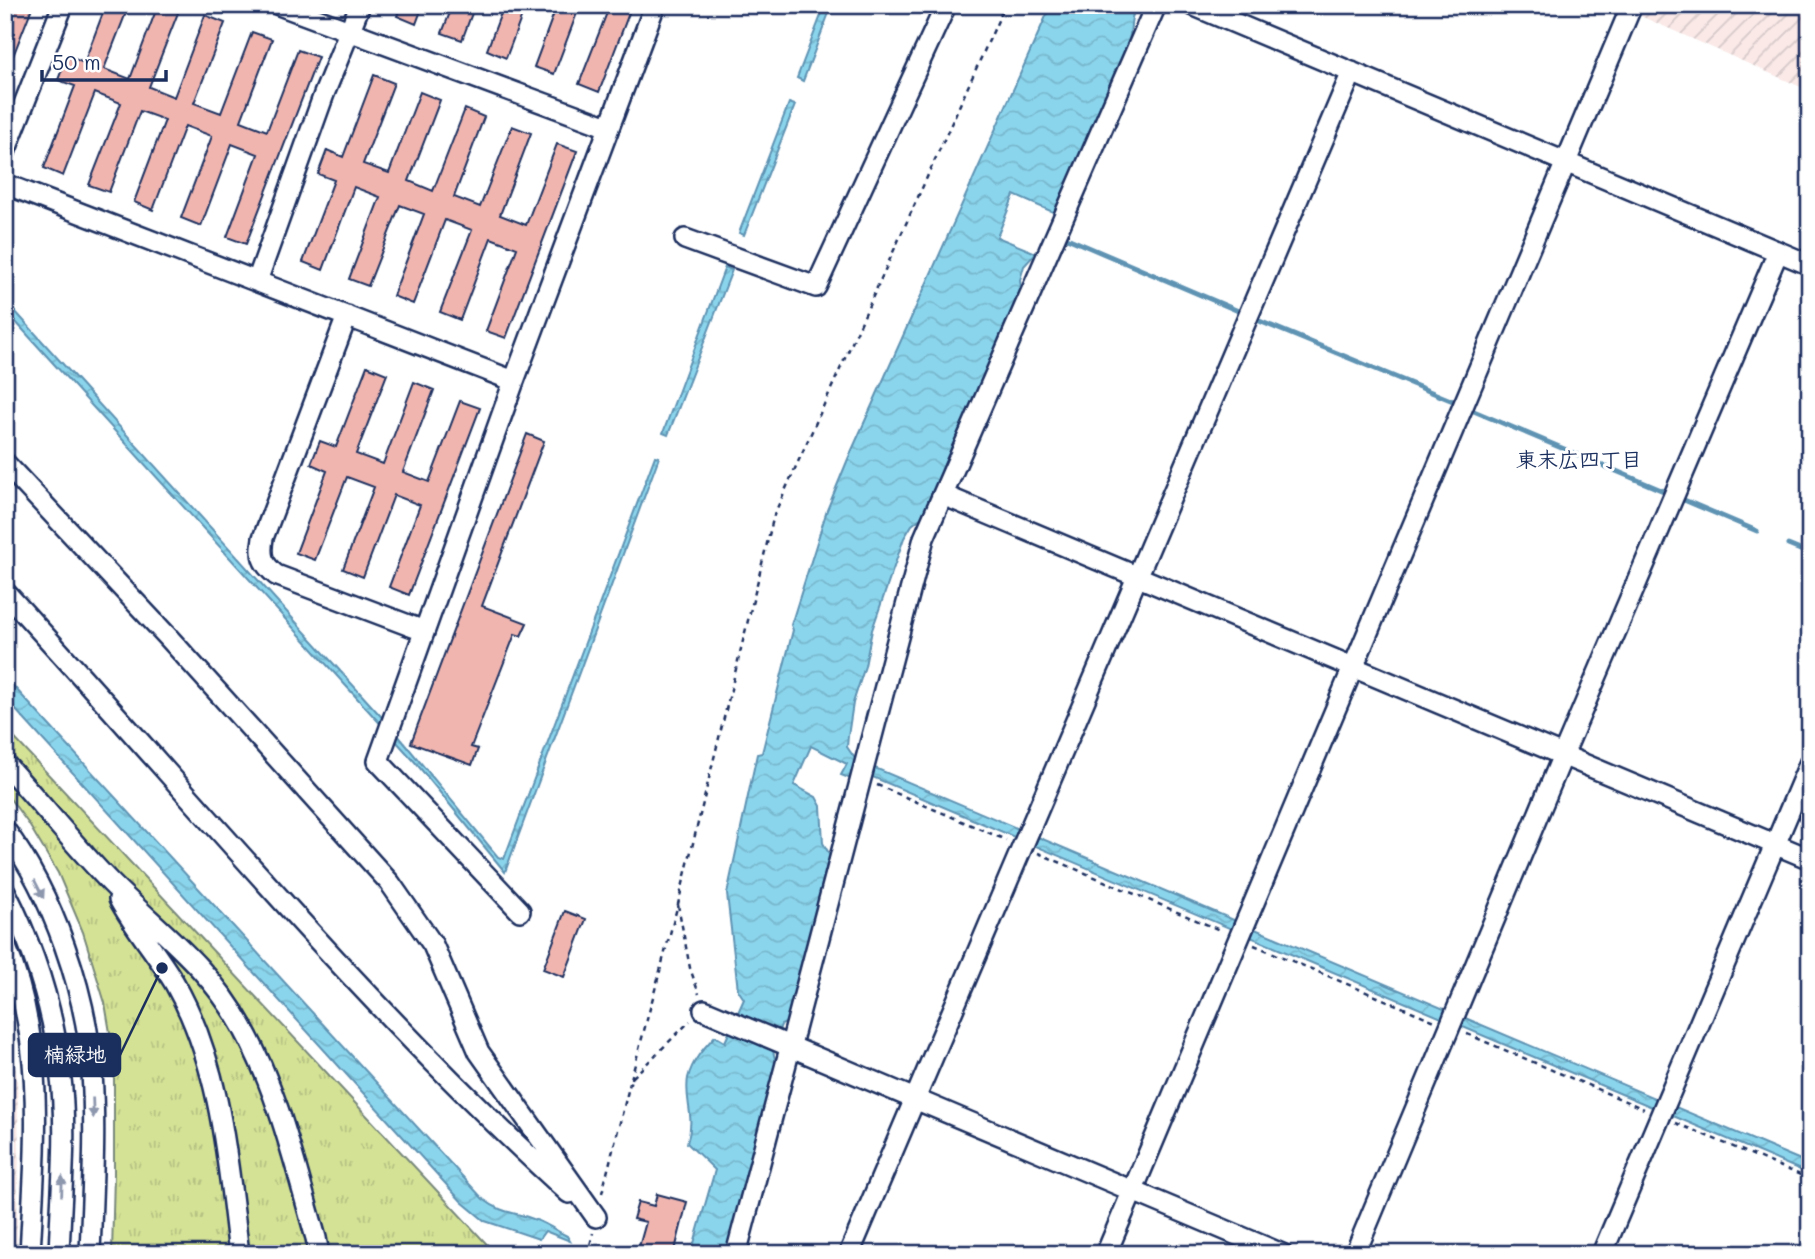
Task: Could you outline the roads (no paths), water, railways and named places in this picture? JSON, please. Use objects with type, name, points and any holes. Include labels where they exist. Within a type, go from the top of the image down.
[{"type":"street","points":[[5,152],[63,5]]},
{"type":"street","points":[[279,5],[608,127]]},
{"type":"street","points":[[257,281],[324,94],[360,5]]},
{"type":"street","points":[[520,911],[378,761],[514,380],[655,5]]},
{"type":"street","points":[[685,239],[816,287],[946,5]]},
{"type":"street","points":[[736,1254],[786,1043],[863,772],[924,538],[1156,5]]},
{"type":"street","points":[[1192,5],[1810,265]]},
{"type":"street","points":[[1106,1254],[1632,5]]},
{"type":"street","points":[[849,1254],[1352,72]]},
{"type":"street","points":[[5,184],[514,380]]},
{"type":"street","points":[[1355,1254],[1563,755],[1778,252]]},
{"type":"street","points":[[347,316],[263,538],[260,555],[266,566],[276,575],[424,631]]},
{"type":"street","points":[[5,463],[168,636],[390,883],[433,945],[479,1052],[596,1217],[519,1147],[384,1013],[5,592]]},
{"type":"street","points":[[943,495],[1810,859]]},
{"type":"street","points":[[1602,1254],[1810,762]]},
{"type":"street","points":[[5,764],[111,882],[196,962],[219,990],[243,1028],[276,1098],[319,1254]]},
{"type":"street","points":[[5,830],[19,848],[49,908],[69,959],[83,1013],[92,1070],[94,1141],[90,1254]]},
{"type":"street","points":[[111,882],[125,910],[175,985],[200,1042],[218,1103],[239,1254]]},
{"type":"street","points":[[5,891],[21,921],[39,969],[53,1020],[61,1073],[63,1140],[59,1254]]},
{"type":"street","points":[[5,945],[28,1022],[35,1083],[30,1254]]},
{"type":"street","points":[[711,1013],[1282,1254]]},
{"type":"water","points":[[825,5],[832,5],[803,81],[797,78]]},
{"type":"water","points":[[1051,5],[1142,5],[1133,15],[1123,57],[1055,213],[1014,195],[997,237],[1036,253],[1024,266],[1020,280],[1021,289],[936,490],[922,517],[912,525],[904,538],[872,630],[865,666],[853,703],[847,747],[856,760],[1810,1164],[1810,1174],[854,769],[851,779],[841,775],[847,764],[811,746],[794,785],[816,797],[821,806],[823,843],[831,857],[788,1022],[781,1025],[772,1047],[777,1067],[726,1254],[691,1254],[715,1170],[687,1143],[690,1125],[688,1078],[695,1061],[715,1036],[725,1042],[744,999],[738,990],[727,894],[757,754],[762,753],[793,630],[791,625],[827,510],[848,459]]},
{"type":"water","points":[[789,103],[795,105],[744,235],[739,233]]},
{"type":"water","points":[[725,267],[732,270],[668,435],[663,433]]},
{"type":"water","points":[[5,300],[397,734],[498,857],[504,859],[655,456],[659,457],[505,872],[415,762],[5,310]]},
{"type":"water","points":[[5,677],[483,1199],[503,1210],[544,1223],[567,1236],[570,1241],[545,1231],[539,1239],[485,1221],[462,1202],[5,698]]},
{"type":"waterway","points":[[1598,5],[1618,13]]},
{"type":"waterway","points":[[1067,238],[1243,313]]},
{"type":"waterway","points":[[1257,320],[1453,401]]},
{"type":"waterway","points":[[1469,409],[1666,492]]},
{"type":"waterway","points":[[1684,500],[1757,531]]},
{"type":"waterway","points":[[1788,545],[1810,554]]},
{"type":"place","name":"楠緑地","points":[[162,968]]},
{"type":"district","name":"東末広四丁目","points":[[1579,458]]}]
